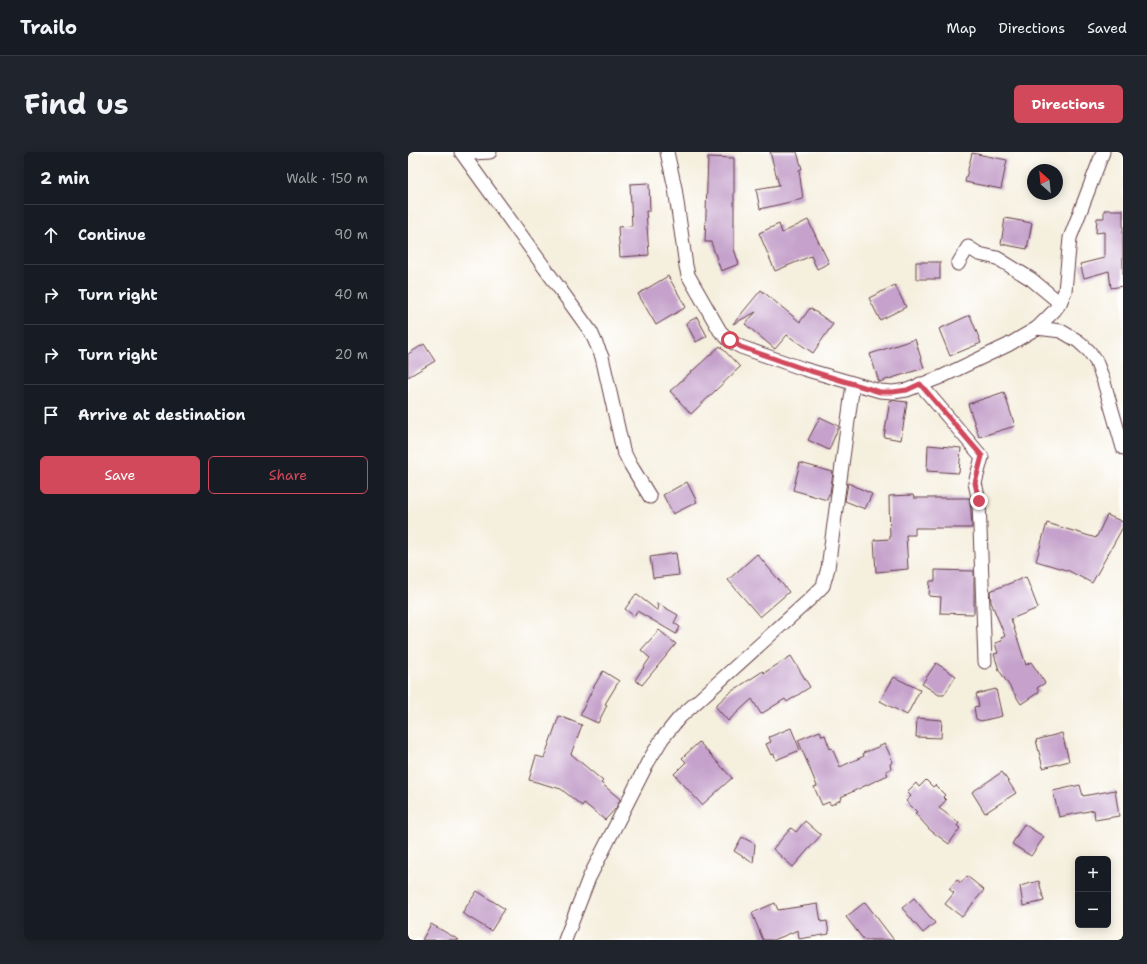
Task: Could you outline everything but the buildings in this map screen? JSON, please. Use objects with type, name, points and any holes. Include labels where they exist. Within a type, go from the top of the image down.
[{"type":"street","points":[[461,152],[591,332],[602,357],[623,450],[650,498]]},
{"type":"street","points":[[468,152],[490,152]]},
{"type":"street","points":[[667,152],[675,188],[688,275],[720,331],[741,347],[880,392],[907,390],[941,377],[1008,345],[1037,328],[1054,311],[1060,303],[1065,291],[1070,238],[1103,152]]},
{"type":"street","points":[[958,264],[968,247],[979,254],[997,258],[1030,278],[1060,303]]},
{"type":"street","points":[[1037,328],[1061,331],[1078,341],[1089,351],[1096,361],[1103,379],[1123,448]]},
{"type":"street","points":[[565,940],[589,878],[648,762],[662,739],[679,718],[823,586],[828,568],[853,384]]},
{"type":"street","points":[[920,384],[982,456],[975,483],[979,501],[985,662]]},
{"type":"route","points":[[730,340],[741,347],[804,369],[880,392],[907,390],[920,384],[982,456],[975,483],[979,501]]}]
